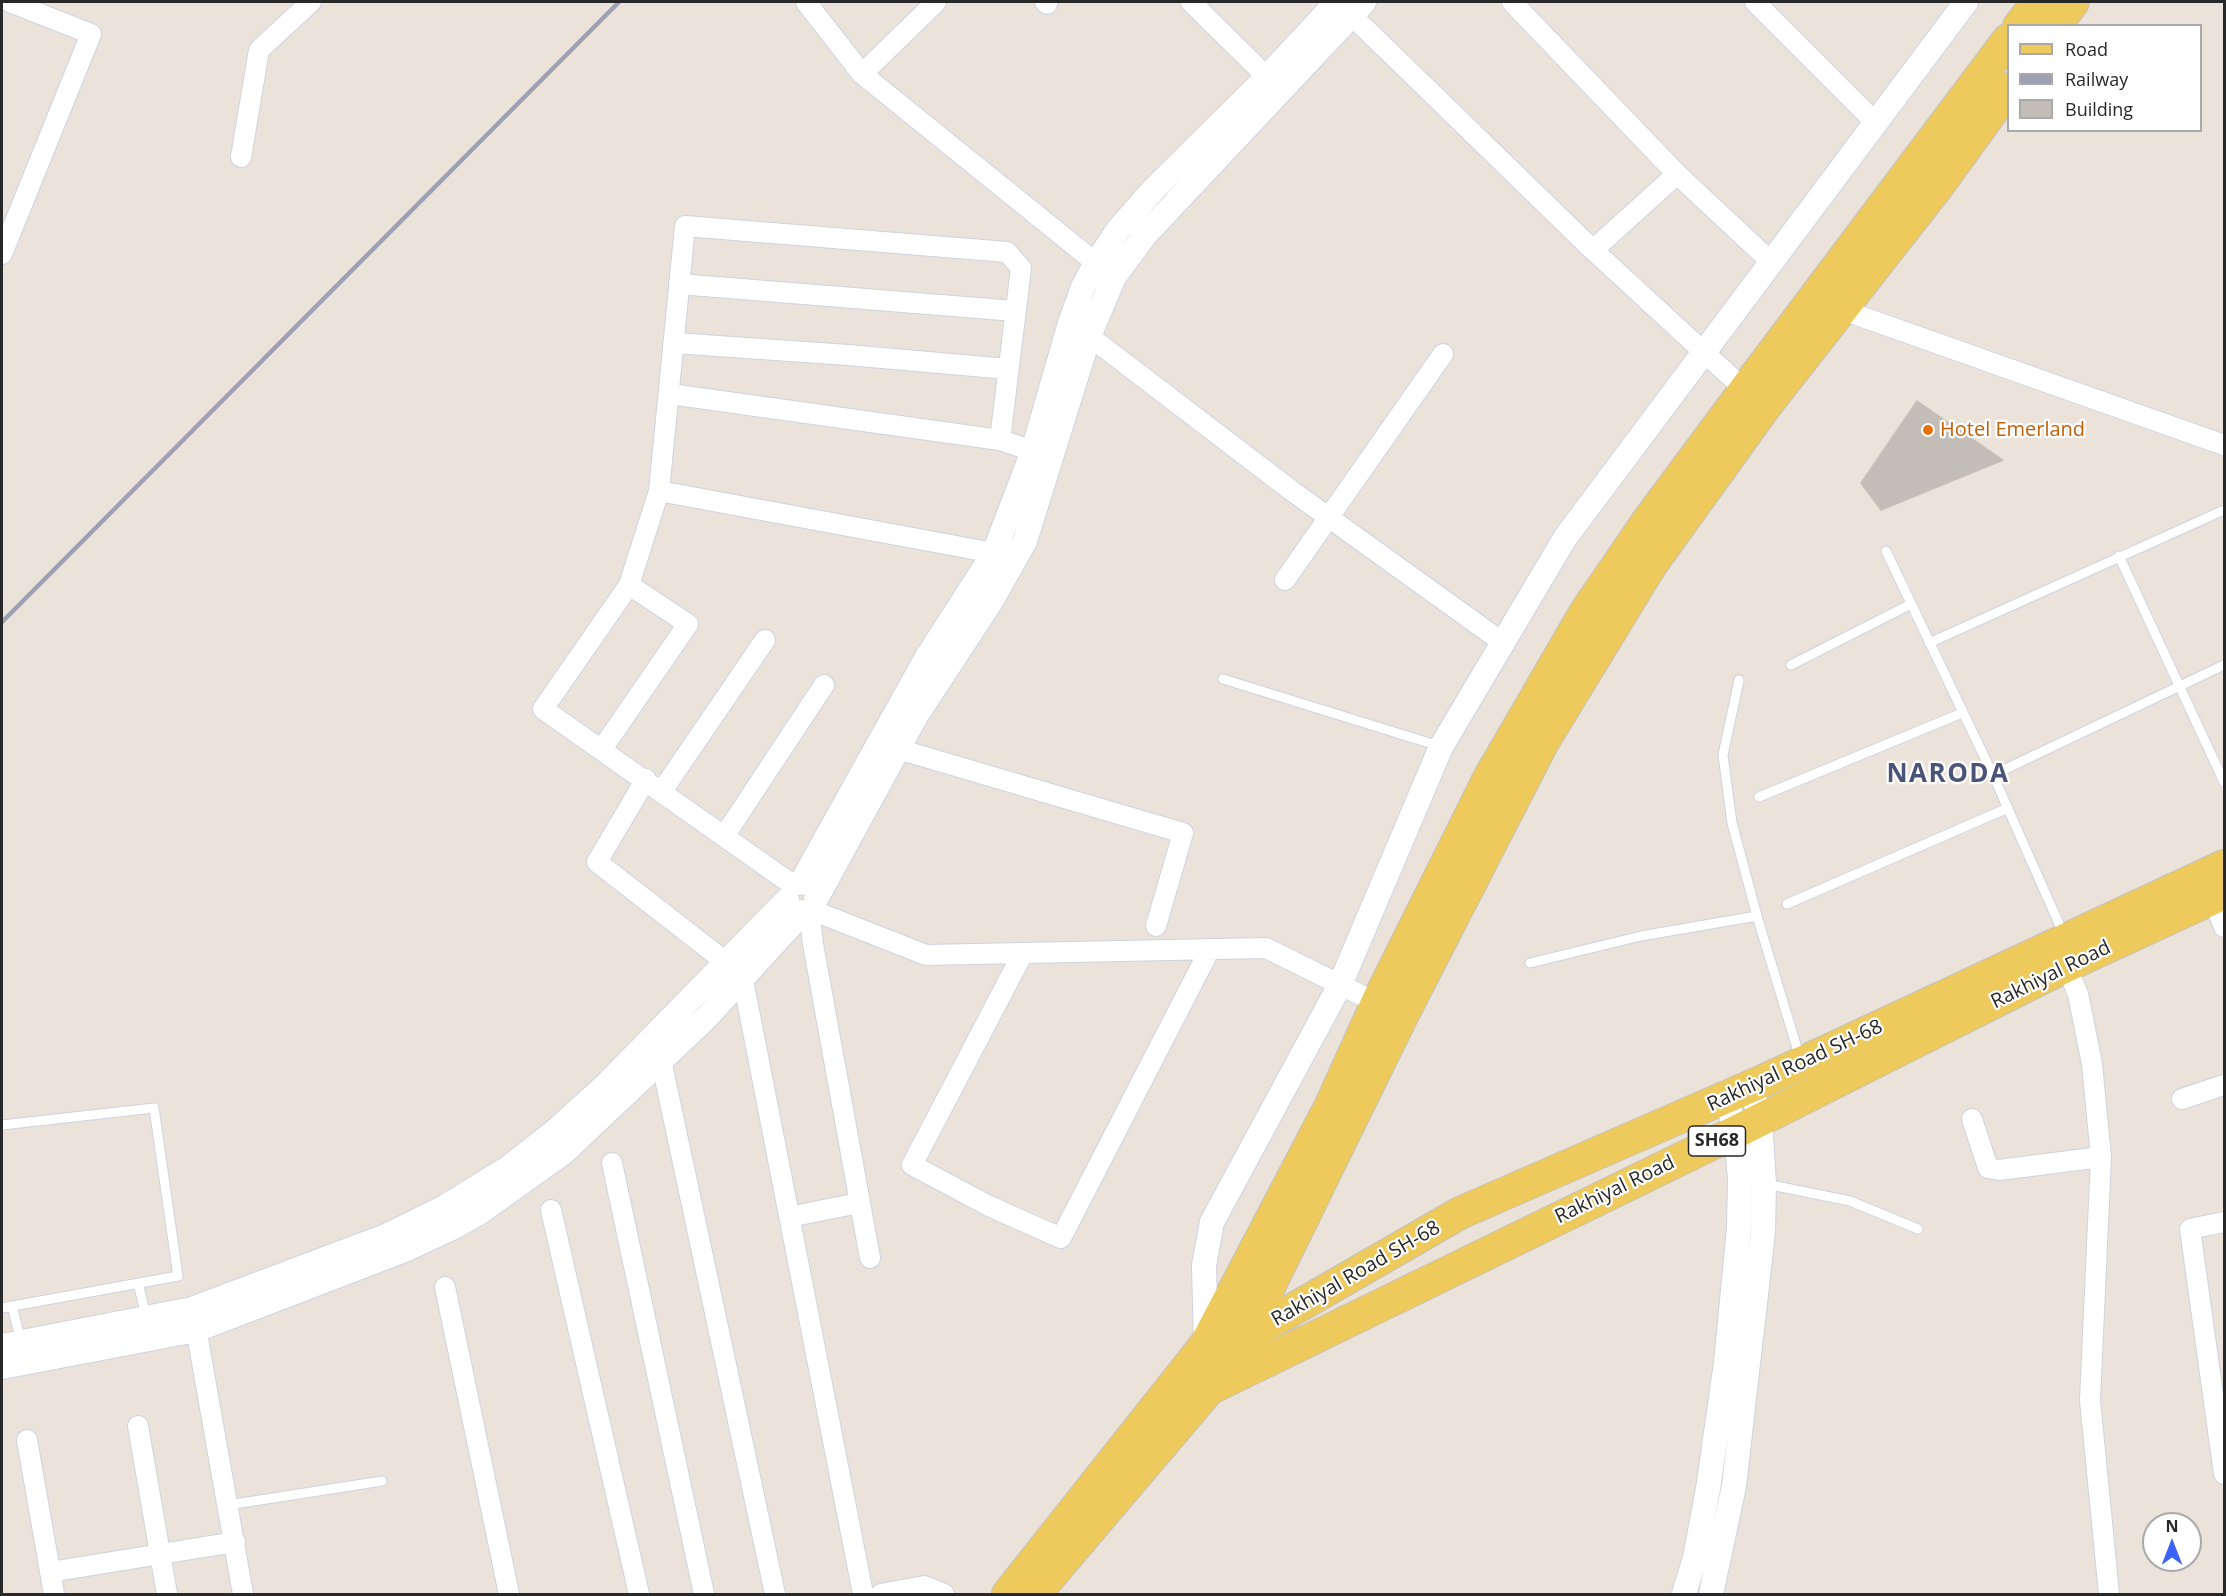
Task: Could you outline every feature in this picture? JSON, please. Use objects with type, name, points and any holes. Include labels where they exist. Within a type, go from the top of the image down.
[{"type":"main road","points":[[2021,24],[2038,2]]},
{"type":"main road","points":[[2056,24],[2073,2]]},
{"type":"main road","points":[[1008,1594],[1206,1344],[1330,1107],[1377,1003],[1489,778],[1586,611],[1647,522],[2007,41]]},
{"type":"main road","points":[[1035,1594],[1210,1389],[1243,1340],[1402,1016],[1543,742],[1651,565],[1715,473],[1840,309],[1938,186],[2007,90]]},
{"type":"main road","name":"Rakhiyal Road SH-68","points":[[1206,1344],[1243,1340],[1460,1214],[1802,1064],[2066,953],[2224,866]]},
{"type":"main road","name":"Rakhiyal Road","points":[[1163,1398],[1210,1389],[1748,1126],[2066,953],[2219,895]]},
{"type":"street","points":[[2,254],[91,34],[10,2]]},
{"type":"street","points":[[241,157],[259,50],[311,2]]},
{"type":"street","points":[[806,2],[862,74],[1096,263]]},
{"type":"street","points":[[862,74],[936,2]]},
{"type":"street","points":[[1191,2],[1267,77]]},
{"type":"street","points":[[1512,2],[1677,174],[1770,261]]},
{"type":"street","points":[[1755,2],[1874,122]]},
{"type":"street","points":[[1206,1344],[1204,1265],[1212,1222],[1340,985],[1440,747],[1565,538],[1966,2]]},
{"type":"street","points":[[870,1258],[813,944],[802,898],[927,657],[994,553],[1033,451],[1070,323],[1083,287],[1096,263],[1118,230],[1153,190],[1267,77],[1347,5]]},
{"type":"street","points":[[1347,5],[1593,250],[1745,390]]},
{"type":"street","points":[[2,1367],[194,1320],[386,1236],[533,1162],[661,1060],[735,972],[802,898],[941,676],[992,600],[1025,541],[1089,336],[1106,292],[1128,256],[1347,5]]},
{"type":"street","points":[[1593,250],[1677,174]]},
{"type":"street","points":[[1000,440],[1021,268],[1007,252],[686,226],[659,491],[629,585],[543,709],[725,835],[802,898],[926,955],[1266,948],[1377,1003]]},
{"type":"street","points":[[679,284],[1015,311]]},
{"type":"street","points":[[1840,309],[2224,445]]},
{"type":"street","points":[[1089,336],[1329,518],[1502,642]]},
{"type":"street","points":[[674,343],[1008,369]]},
{"type":"street","points":[[1285,580],[1443,354]]},
{"type":"street","points":[[670,394],[1000,440],[1033,451]]},
{"type":"street","points":[[659,491],[994,553]]},
{"type":"street","points":[[602,749],[687,624],[629,585]]},
{"type":"street","points":[[765,640],[597,862],[735,972],[789,1217],[862,1594]]},
{"type":"street","points":[[725,835],[824,686]]},
{"type":"street","points":[[897,749],[1184,833],[1156,926]]},
{"type":"street","points":[[2219,895],[2224,927]]},
{"type":"street","points":[[1023,953],[912,1165],[989,1206],[1061,1238],[1210,949]]},
{"type":"street","points":[[2066,953],[2078,994],[2092,1064],[2101,1157],[2090,1401],[2109,1594]]},
{"type":"street","points":[[533,1162],[604,1086],[735,972]]},
{"type":"street","points":[[661,1060],[775,1594]]},
{"type":"street","points":[[2182,1099],[2224,1085]]},
{"type":"street","points":[[1711,1594],[1734,1486],[1756,1311],[1748,1126],[1739,1092]]},
{"type":"street","points":[[1972,1119],[1988,1168],[1999,1170],[2101,1157]]},
{"type":"street","points":[[612,1163],[704,1594]]},
{"type":"street","points":[[1684,1594],[1695,1558],[1708,1489],[1726,1364],[1739,1228],[1752,1181]]},
{"type":"street","points":[[789,1217],[859,1203]]},
{"type":"street","points":[[551,1210],[639,1594]]},
{"type":"street","points":[[2224,1222],[2190,1229],[2224,1474]]},
{"type":"street","points":[[445,1287],[509,1594]]},
{"type":"street","points":[[12,1345],[147,1320],[194,1320]]},
{"type":"street","points":[[194,1320],[243,1594]]},
{"type":"street","points":[[138,1426],[167,1594]]},
{"type":"street","points":[[27,1440],[54,1594]]},
{"type":"street","points":[[50,1572],[235,1542]]},
{"type":"street","points":[[881,1594],[924,1586],[944,1594]]},
{"type":"lane","points":[[1929,643],[2224,510]]},
{"type":"lane","points":[[1886,551],[2008,808],[2066,953]]},
{"type":"lane","points":[[2119,556],[2224,782]]},
{"type":"lane","points":[[1791,665],[1911,604]]},
{"type":"lane","points":[[1993,776],[2224,665]]},
{"type":"lane","points":[[1223,679],[1440,747]]},
{"type":"lane","points":[[1739,680],[1723,755],[1732,824],[1802,1064]]},
{"type":"lane","points":[[1759,796],[1962,713]]},
{"type":"lane","points":[[1787,904],[2008,808]]},
{"type":"lane","points":[[1530,963],[1641,936],[1757,916]]},
{"type":"lane","points":[[2,1125],[154,1108],[178,1276],[2,1308]]},
{"type":"lane","points":[[1752,1181],[1850,1201],[1918,1229]]},
{"type":"lane","points":[[138,1283],[147,1320]]},
{"type":"lane","points":[[12,1306],[12,1345]]},
{"type":"lane","points":[[228,1505],[382,1481]]},
{"type":"building","name":"Hotel Emerland","points":[[1917,401],[2003,460],[1881,510],[1861,483]]},
{"type":"railway","points":[[2,622],[619,2]]},
{"type":"place","name":"Hotel Emerland","points":[[1928,430]]},
{"type":"district","name":"NARODA","points":[[1948,775]]}]
